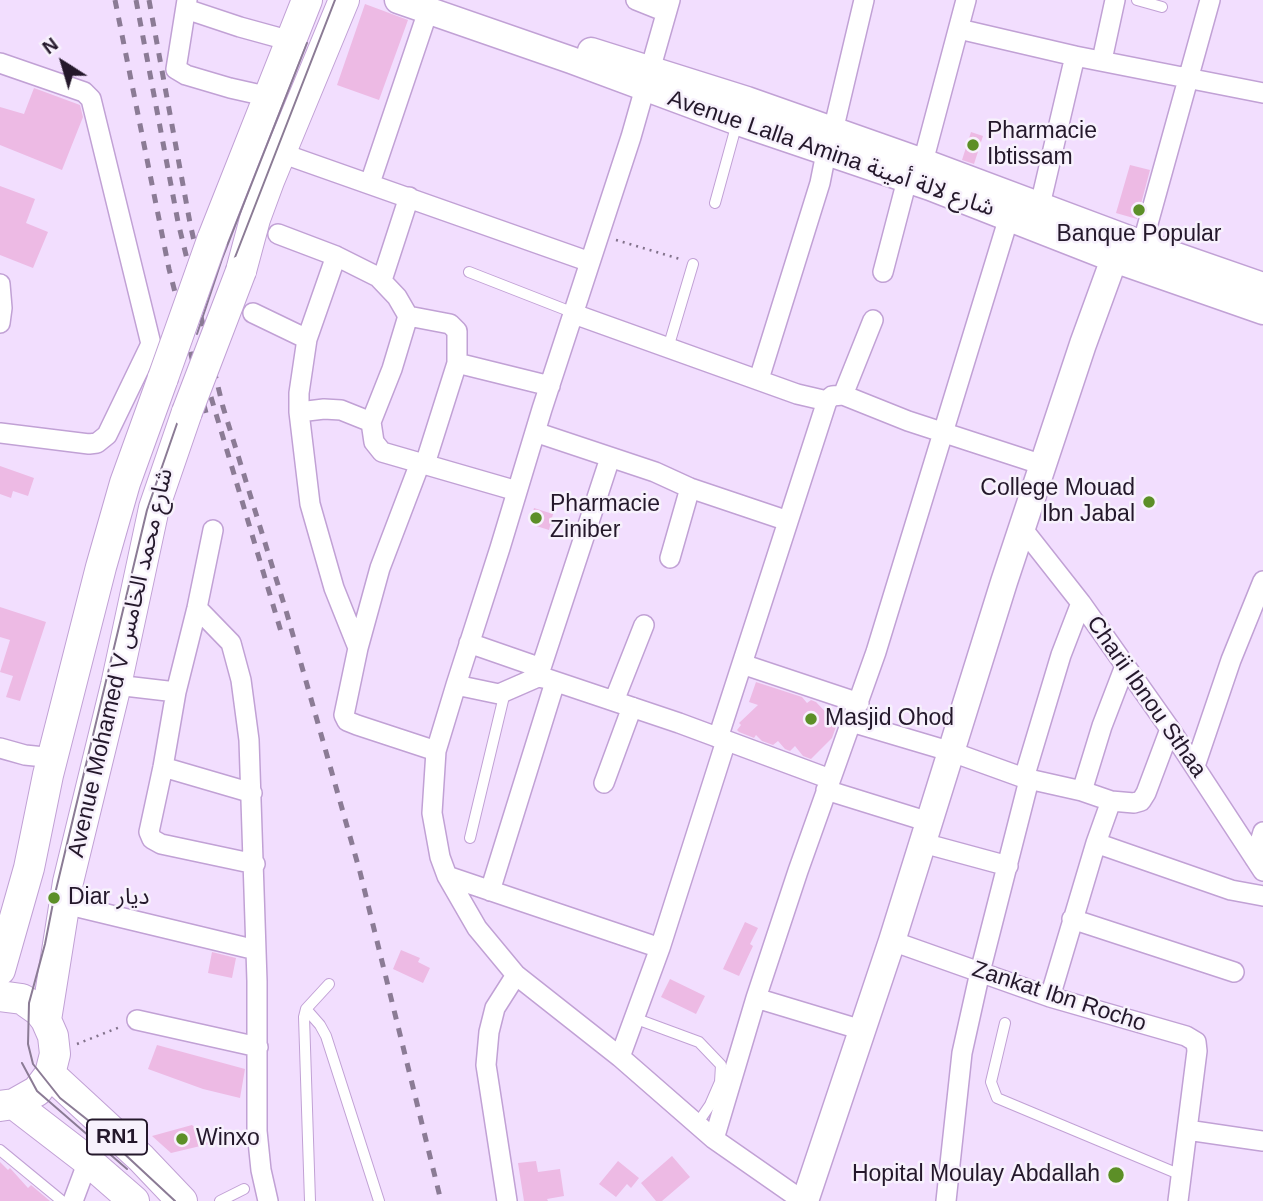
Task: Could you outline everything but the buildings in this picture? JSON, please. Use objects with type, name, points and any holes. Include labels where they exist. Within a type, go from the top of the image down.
[{"type":"main road","name":"Avenue Mohamed V شارع محمد الخامس","points":[[46,1020],[65,904],[154,508],[187,412],[241,271],[255,219],[344,0]]},
{"type":"main road","name":"Avenue Mohamed V شارع محمد الخامس","points":[[0,970],[29,867],[101,567],[125,483],[237,172],[270,97],[300,14]]},
{"type":"main road","points":[[0,996],[22,999],[46,1020],[53,1036],[52,1064]]},
{"type":"main road","name":"RN1","points":[[7,1105],[37,1091],[52,1064],[182,1201]]},
{"type":"main road","name":"RN1","points":[[7,1105],[89,1160],[134,1201]]},
{"type":"street","name":"Avenue Lalla Amina شارع لالة أمينة","points":[[398,0],[440,5],[571,60],[647,79],[915,171],[1040,205],[1129,252],[1263,311]]},
{"type":"street","points":[[636,0],[668,6],[631,136],[436,751],[432,813],[440,857],[447,876],[477,928],[516,975],[620,1057],[714,1139],[804,1201],[892,942],[1043,465],[1129,252],[1189,78],[1210,0]]},
{"type":"street","points":[[759,379],[820,183],[864,0]]},
{"type":"street","points":[[883,272],[966,0]]},
{"type":"street","points":[[1102,60],[1115,0]]},
{"type":"street","points":[[270,97],[186,75],[176,69],[186,4],[240,27],[300,14]]},
{"type":"street","points":[[370,183],[440,5]]},
{"type":"street","points":[[959,30],[1263,93]]},
{"type":"street","points":[[1040,205],[1075,56]]},
{"type":"street","points":[[0,64],[84,92],[91,99],[151,344],[107,435],[97,443],[0,432]]},
{"type":"street","name":"Avenue Lalla Amina شارع لالة أمينة","points":[[647,79],[738,122],[830,142]]},
{"type":"street","points":[[281,153],[590,262]]},
{"type":"street","name":"Avenue Lalla Amina شارع لالة أمينة","points":[[915,171],[1009,217],[1129,252],[1263,286]]},
{"type":"street","points":[[382,281],[409,197]]},
{"type":"street","points":[[714,1139],[756,998],[828,784],[859,703],[1009,217]]},
{"type":"street","points":[[278,234],[336,256],[382,281],[408,316],[428,318],[456,327],[457,363],[422,463],[380,568],[344,709],[346,719],[369,730],[436,751]]},
{"type":"street","points":[[336,256],[307,339],[299,412],[310,504],[334,588],[358,648]]},
{"type":"street","points":[[0,284],[0,323]]},
{"type":"street","points":[[253,313],[307,339]]},
{"type":"street","points":[[575,314],[797,394],[835,398],[1043,465]]},
{"type":"street","points":[[408,316],[392,369],[371,422],[376,447],[390,455],[517,491]]},
{"type":"street","points":[[620,1057],[660,948],[742,664],[788,521],[835,398],[873,320]]},
{"type":"street","points":[[457,363],[550,386]]},
{"type":"street","points":[[299,412],[332,409],[371,422]]},
{"type":"street","points":[[536,432],[655,471],[690,488],[788,521]]},
{"type":"street","points":[[490,891],[545,676],[610,458]]},
{"type":"street","points":[[670,558],[690,488]]},
{"type":"street","name":"Charii Ibnou Sthaa","points":[[1022,528],[1081,603],[1170,729],[1259,865]]},
{"type":"street","points":[[213,530],[148,827],[152,839],[161,844],[254,864]]},
{"type":"street","points":[[1195,766],[1231,660],[1263,581]]},
{"type":"street","points":[[946,1201],[962,1053],[980,972],[1008,866],[1027,779],[1061,655],[1081,603]]},
{"type":"street","points":[[197,607],[227,636],[236,654],[249,740],[258,1046],[257,1131],[261,1170],[268,1201]]},
{"type":"street","points":[[604,783],[644,625]]},
{"type":"street","points":[[469,643],[545,676],[722,739],[828,784],[926,832],[1008,866]]},
{"type":"street","points":[[742,664],[859,703]]},
{"type":"street","points":[[1082,791],[1102,726],[1125,666]]},
{"type":"street","points":[[456,685],[499,694],[545,676]]},
{"type":"street","points":[[116,685],[176,692]]},
{"type":"street","points":[[851,722],[952,752],[1027,779],[1082,791],[1111,801],[1138,803],[1146,793],[1170,729]]},
{"type":"street","points":[[0,748],[25,755],[54,758]]},
{"type":"street","points":[[163,767],[252,793]]},
{"type":"street","points":[[1050,997],[1072,919],[1111,801]]},
{"type":"street","points":[[1259,865],[1263,832]]},
{"type":"street","points":[[1096,843],[1231,890],[1263,896]]},
{"type":"street","points":[[447,876],[660,948]]},
{"type":"street","points":[[65,904],[256,950]]},
{"type":"street","points":[[1072,919],[1234,972]]},
{"type":"street","name":"Zankat Ibn Rocho","points":[[892,942],[1050,997],[1192,1039],[1197,1045],[1186,1130]]},
{"type":"street","points":[[507,1201],[486,1065],[489,1032],[495,1008],[516,975]]},
{"type":"street","points":[[756,998],[862,1030]]},
{"type":"street","points":[[137,1020],[258,1046]]},
{"type":"street","points":[[1178,1201],[1186,1130],[1263,1141]]},
{"type":"street","points":[[73,1201],[89,1160]]},
{"type":"lane","points":[[1137,0],[1162,7]]},
{"type":"lane","points":[[715,203],[738,122]]},
{"type":"lane","points":[[668,348],[694,264]]},
{"type":"lane","points":[[469,272],[575,314]]},
{"type":"lane","points":[[470,838],[505,692]]},
{"type":"lane","points":[[310,1201],[304,1017],[306,1009],[329,984]]},
{"type":"lane","points":[[306,1009],[326,1036],[379,1201]]},
{"type":"lane","points":[[634,1018],[699,1042],[721,1065],[720,1082],[710,1105],[697,1124]]},
{"type":"lane","points":[[1005,1023],[991,1082],[998,1098],[1181,1175]]},
{"type":"lane","points":[[0,1150],[62,1201]]},
{"type":"lane","points":[[302,1201],[310,1182]]},
{"type":"lane","points":[[220,1201],[244,1189]]},
{"type":"path","points":[[600,234],[694,264]]},
{"type":"path","points":[[52,1064],[137,1020]]},
{"type":"tram line","points":[[175,1201],[89,1121],[60,1098],[33,1064],[28,1044],[29,1003],[147,510],[232,265],[335,0]]},
{"type":"tram line","points":[[197,334],[222,259],[307,43]]},
{"type":"tram line","points":[[22,1063],[37,1091],[127,1169]]},
{"type":"railway","points":[[115,0],[169,269],[206,413]]},
{"type":"railway","points":[[136,0],[178,222],[223,407],[287,614],[360,872],[441,1201]]},
{"type":"railway","points":[[149,0],[201,272]]},
{"type":"railway","points":[[211,397],[282,635]]},
{"type":"place","name":"Pharmacie Ibtissam","points":[[973,145]]},
{"type":"place","name":"Banque Popular","points":[[1139,210]]},
{"type":"place","name":"College Mouad Ibn Jabal","points":[[1149,502]]},
{"type":"place","name":"Pharmacie Ziniber","points":[[536,518]]},
{"type":"place","name":"Masjid Ohod","points":[[811,719]]},
{"type":"place","name":"Diar ديار","points":[[54,898]]},
{"type":"place","name":"Winxo","points":[[182,1139]]},
{"type":"place","name":"Hopital Moulay Abdallah","points":[[1116,1175]]}]
